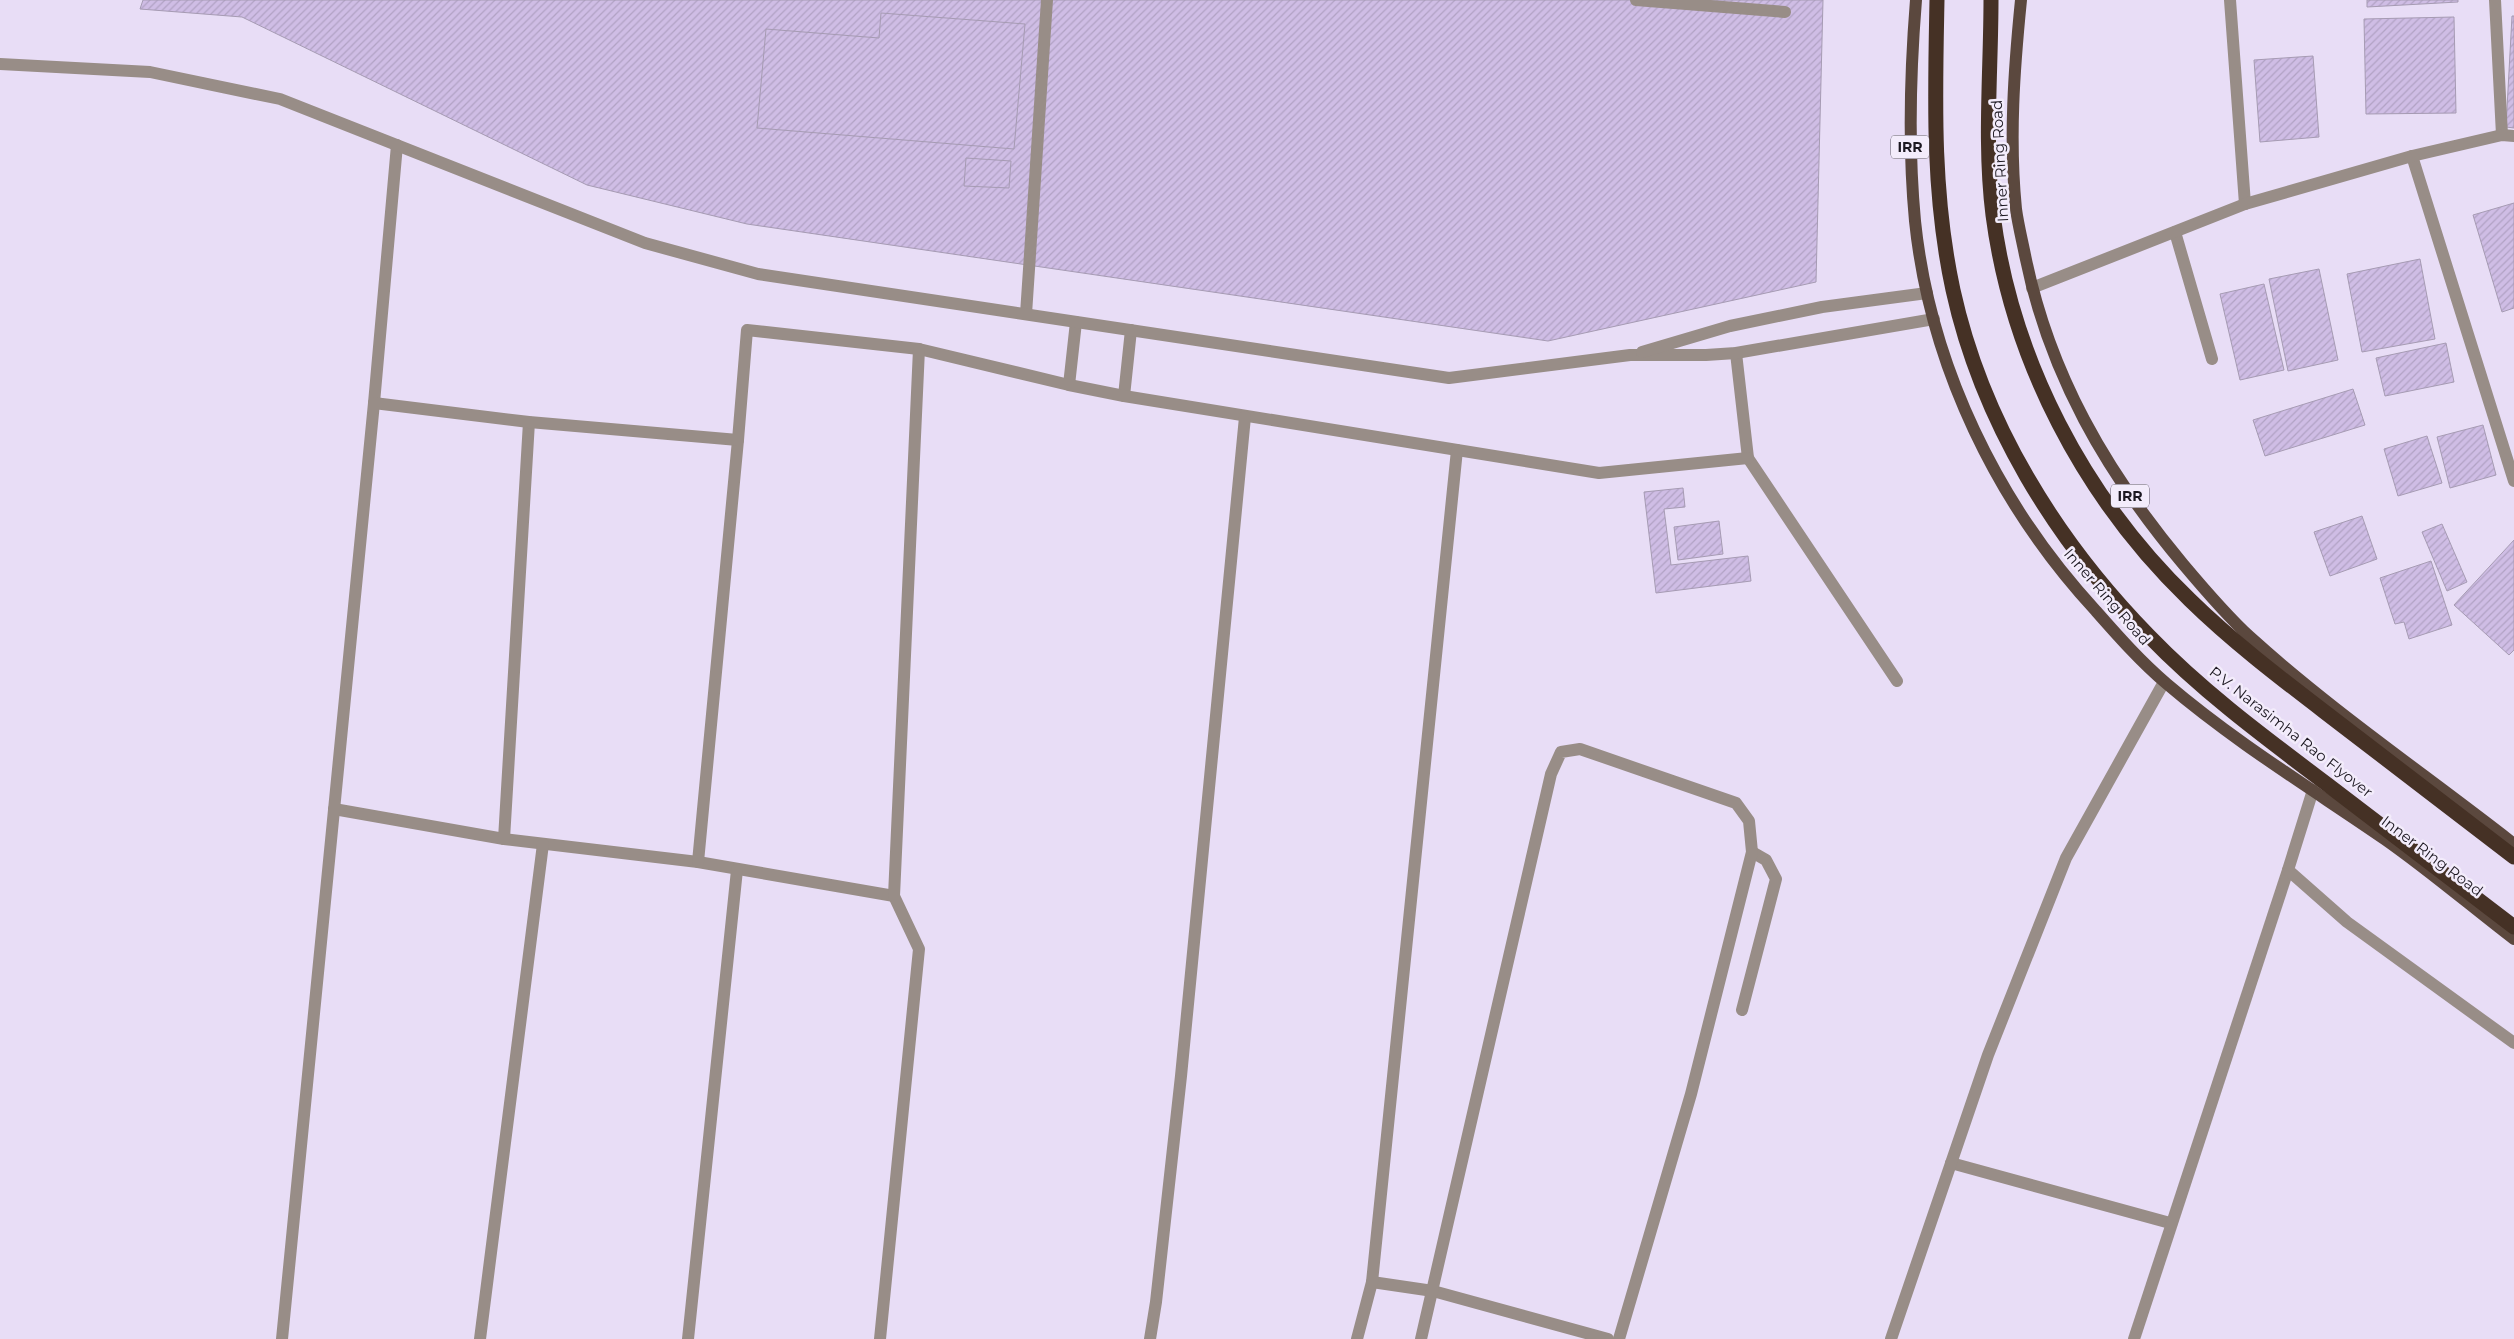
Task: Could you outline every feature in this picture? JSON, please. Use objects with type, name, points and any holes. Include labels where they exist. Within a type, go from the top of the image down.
[{"type":"highway","name":"P.V. Narasimha Rao Flyover","points":[[1937,0],[1934,142],[1941,220],[1953,291],[1978,376],[2006,439],[2041,500],[2087,566],[2149,636],[2256,730],[2514,927]]},
{"type":"highway","points":[[1991,0],[1989,141],[1993,214],[2005,282],[2029,358],[2054,416],[2086,473],[2131,535],[2189,600],[2293,688],[2514,857]]},
{"type":"highway","points":[[2427,790],[2514,848]]},
{"type":"highway","points":[[2395,836],[2514,938]]},
{"type":"main road","name":"Inner Ring Road","points":[[1916,0],[1910,64],[1910,143],[1915,223],[1928,293],[1934,320],[1955,384],[1984,449],[2018,512],[2067,580],[2133,652],[2164,682],[2239,740],[2389,843],[2514,938]]},
{"type":"main road","name":"Inner Ring Road","points":[[2021,0],[2014,70],[2012,139],[2016,211],[2032,288],[2056,359],[2075,405],[2106,461],[2148,522],[2202,587],[2248,635],[2299,680],[2514,844]]},
{"type":"street","points":[[1026,314],[1046,0]]},
{"type":"street","points":[[1636,0],[1785,12]]},
{"type":"street","points":[[2230,0],[2245,204]]},
{"type":"street","points":[[2032,288],[2245,204],[2412,156],[2508,135],[2495,0]]},
{"type":"street","points":[[0,64],[150,72],[280,99],[645,243],[758,274],[1449,378],[1630,356],[1706,356],[1736,353],[1934,320]]},
{"type":"street","points":[[282,1339],[398,145]]},
{"type":"street","points":[[2412,156],[2514,481]]},
{"type":"street","points":[[2175,232],[2212,359]]},
{"type":"street","points":[[1630,356],[1730,326],[1822,307],[1928,293]]},
{"type":"street","points":[[1069,385],[1076,322]]},
{"type":"street","points":[[698,862],[747,330],[919,349],[1069,385],[1124,396],[1244,417],[1599,473],[1748,458]]},
{"type":"street","points":[[1124,396],[1131,330]]},
{"type":"street","points":[[880,1339],[919,949],[894,896],[919,349]]},
{"type":"street","points":[[1736,353],[1748,458],[1897,681]]},
{"type":"street","points":[[374,403],[529,422],[738,440]]},
{"type":"street","points":[[1150,1339],[1182,1076],[1244,417]]},
{"type":"street","points":[[504,839],[529,422]]},
{"type":"street","points":[[1357,1339],[1372,1282],[1457,450]]},
{"type":"street","points":[[1891,1339],[1988,1054],[2066,858],[2164,682]]},
{"type":"street","points":[[1421,1339],[1551,774],[1560,752],[1580,749],[1736,803],[1749,821],[1752,852],[1691,1094],[1619,1339]]},
{"type":"street","points":[[2134,1339],[2170,1222],[2313,790]]},
{"type":"street","points":[[334,810],[504,839],[698,862],[894,896]]},
{"type":"street","points":[[480,1339],[543,844]]},
{"type":"street","points":[[1742,1010],[1776,879],[1766,860],[1752,852]]},
{"type":"street","points":[[688,1339],[736,870]]},
{"type":"street","points":[[2288,870],[2347,922],[2514,1043]]},
{"type":"street","points":[[1950,1163],[2170,1222]]},
{"type":"street","points":[[1372,1282],[1433,1291],[1608,1339]]},
{"type":"building","points":[[143,0],[1823,0],[1816,282],[1548,341],[747,224],[587,185],[242,17],[140,9]]},
{"type":"building","points":[[2367,0],[2458,0],[2458,2],[2367,7]]},
{"type":"building","points":[[881,13],[1025,24],[1014,149],[757,128],[766,29],[879,38]]},
{"type":"building","points":[[2512,16],[2514,16],[2514,128],[2506,127]]},
{"type":"building","points":[[2454,17],[2456,113],[2366,114],[2364,19]]},
{"type":"building","points":[[2313,56],[2319,137],[2260,142],[2254,60]]},
{"type":"building","points":[[966,158],[1011,161],[1009,188],[964,186]]},
{"type":"building","points":[[2514,203],[2514,308],[2502,312],[2473,215]]},
{"type":"building","points":[[2420,259],[2435,339],[2362,352],[2347,274]]},
{"type":"building","points":[[2319,269],[2338,360],[2288,371],[2269,279]]},
{"type":"building","points":[[2264,284],[2284,370],[2240,380],[2220,294]]},
{"type":"building","points":[[2446,343],[2454,382],[2385,396],[2376,358]]},
{"type":"building","points":[[2353,389],[2365,425],[2265,456],[2253,420]]},
{"type":"building","points":[[2483,425],[2496,475],[2450,488],[2437,437]]},
{"type":"building","points":[[2427,436],[2442,483],[2398,496],[2384,449]]},
{"type":"building","points":[[1683,488],[1685,507],[1664,509],[1671,565],[1748,556],[1751,581],[1656,593],[1644,492]]},
{"type":"building","points":[[2362,516],[2377,559],[2330,576],[2314,532]]},
{"type":"building","points":[[1719,521],[1723,554],[1678,560],[1674,527]]},
{"type":"building","points":[[2442,524],[2467,582],[2447,591],[2422,532]]},
{"type":"building","points":[[2514,540],[2514,650],[2509,655],[2454,605]]},
{"type":"building","points":[[2431,561],[2452,625],[2409,639],[2404,622],[2395,624],[2380,578]]}]
